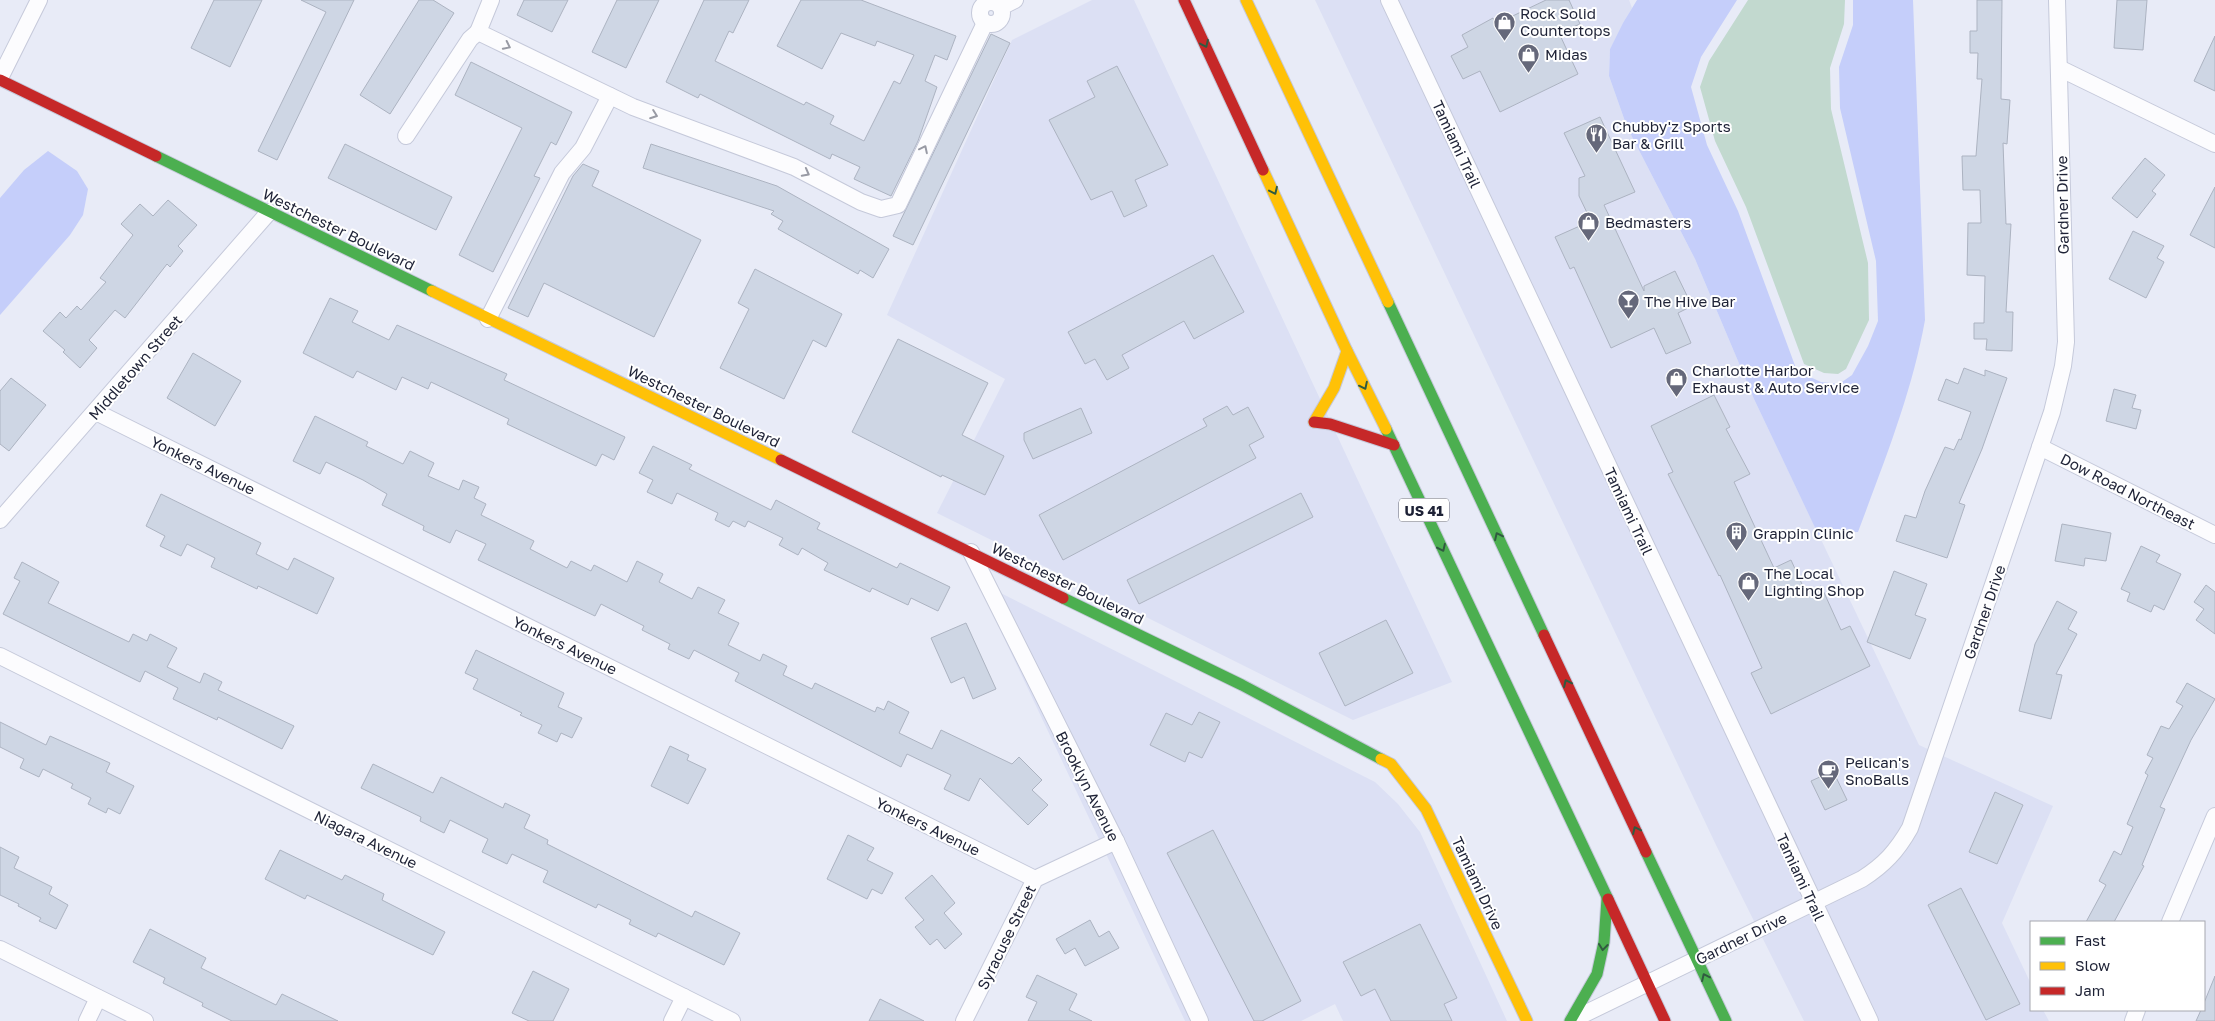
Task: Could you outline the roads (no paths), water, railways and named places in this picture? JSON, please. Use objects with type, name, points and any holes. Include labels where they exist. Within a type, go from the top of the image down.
[{"type":"main road","name":"US 41","points":[[1184,0],[1347,351],[1394,445],[1665,1021]]},
{"type":"main road","points":[[1246,0],[1726,1021]]},
{"type":"main road","name":"Westchester Boulevard","points":[[0,79],[269,212],[1242,685],[1392,764]]},
{"type":"main road","points":[[1347,351],[1340,379],[1324,410],[1314,422],[1337,426],[1394,445]]},
{"type":"main road","name":"Tamiami Drive","points":[[1392,764],[1426,809],[1527,1021]]},
{"type":"main road","points":[[1570,1021],[1593,983],[1603,951],[1607,898]]},
{"type":"street","points":[[0,79],[39,0]]},
{"type":"street","points":[[406,136],[470,39],[478,32],[491,0]]},
{"type":"street","name":"Tamiami Trail","points":[[1389,0],[1812,903],[1870,1021]]},
{"type":"street","name":"Gardner Drive","points":[[1570,1021],[1862,879],[1882,866],[1898,849],[1910,828],[2059,388],[2066,342],[2057,0]]},
{"type":"street","points":[[991,2],[1008,4],[999,21],[992,25],[985,23],[980,18],[977,4],[991,2]]},
{"type":"street","points":[[478,32],[633,107],[794,167],[861,202],[881,209],[898,205],[985,23]]},
{"type":"street","points":[[2059,68],[2215,144]]},
{"type":"street","points":[[488,318],[562,172],[583,148],[610,96]]},
{"type":"street","name":"Middletown Street","points":[[0,520],[269,212]]},
{"type":"street","name":"Yonkers Avenue","points":[[96,412],[1035,879]]},
{"type":"street","name":"Dow Road Northeast","points":[[2040,447],[2215,535]]},
{"type":"street","name":"Brooklyn Avenue","points":[[971,552],[1116,841],[1200,1021]]},
{"type":"street","name":"Niagara Avenue","points":[[0,656],[732,1021]]},
{"type":"street","points":[[2170,921],[2215,816]]},
{"type":"street","name":"Syracuse Street","points":[[964,1021],[1035,879],[1116,841]]},
{"type":"street","points":[[0,949],[145,1021]]},
{"type":"street","points":[[672,1021],[684,997]]},
{"type":"street","points":[[87,1021],[98,998]]},
{"type":"water","points":[[1637,0],[1737,0],[1701,57],[1691,87],[1707,145],[1738,211],[1797,371],[1821,382],[1839,384],[1852,375],[1868,346],[1878,321],[1876,261],[1840,108],[1839,67],[1853,25],[1853,0],[1913,0],[1925,320],[1905,401],[1858,532],[1831,533],[1819,536],[1754,399],[1695,259],[1627,127],[1609,76],[1610,49]]},
{"type":"water","points":[[48,151],[77,171],[88,189],[83,215],[70,235],[0,315],[0,198],[24,170]]},
{"type":"place","name":"Rock Solid Countertops","points":[[1504,41]]},
{"type":"place","name":"Midas","points":[[1529,73]]},
{"type":"place","name":"Chubby'z Sports Bar & Grill","points":[[1596,154]]},
{"type":"place","name":"Bedmasters","points":[[1589,241]]},
{"type":"place","name":"The Hive Bar","points":[[1628,320]]},
{"type":"place","name":"Charlotte Harbor Exhaust & Auto Service","points":[[1676,398]]},
{"type":"place","name":"Grappin Clinic","points":[[1737,552]]},
{"type":"place","name":"The Local Lighting Shop","points":[[1748,601]]},
{"type":"place","name":"Pelican's SnoBalls","points":[[1829,790]]}]
